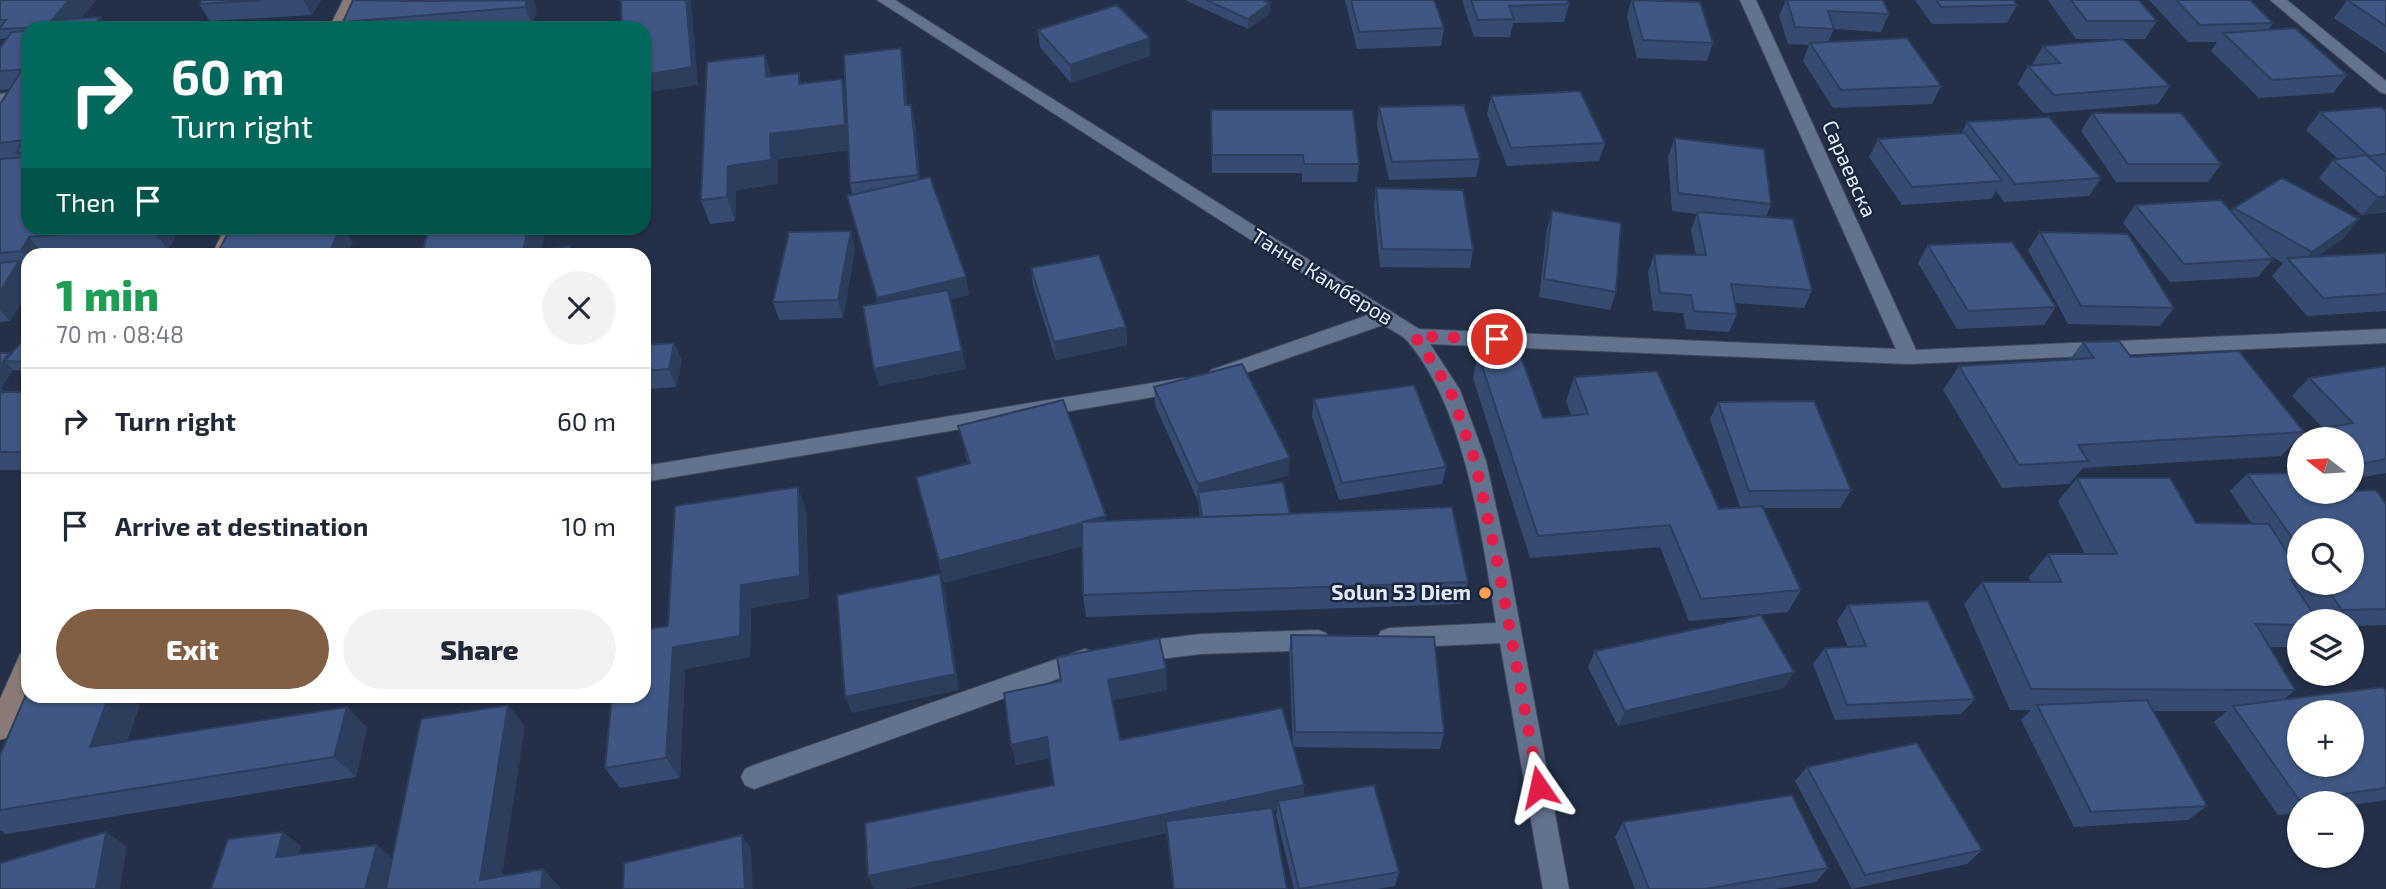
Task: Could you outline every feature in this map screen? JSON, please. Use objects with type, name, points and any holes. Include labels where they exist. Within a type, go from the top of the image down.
[{"type":"main road","points":[[340,21],[351,0]]},
{"type":"main road","points":[[0,729],[21,678]]},
{"type":"street","name":"Танче Камберов","points":[[885,0],[1415,336],[1450,390],[1475,461],[1510,632],[1556,889]]},
{"type":"street","name":"Сараевска","points":[[1748,0],[1909,357]]},
{"type":"street","points":[[2278,0],[2386,89]]},
{"type":"street","points":[[0,99],[21,95]]},
{"type":"street","points":[[651,473],[1194,383],[1384,317]]},
{"type":"street","points":[[1415,336],[1909,357],[2386,336]]},
{"type":"street","points":[[1367,639],[1510,632]]},
{"type":"street","points":[[754,777],[1087,659],[1201,644],[1341,640]]},
{"type":"building","points":[[0,0],[69,0],[51,21],[21,21],[21,28],[0,29],[6,20],[0,20]]},
{"type":"building","points":[[202,0],[263,0],[199,4]]},
{"type":"building","points":[[353,0],[527,0],[525,7],[343,21]]},
{"type":"building","points":[[621,0],[686,0],[692,67],[651,74],[651,21],[622,21]]},
{"type":"building","points":[[1206,0],[1263,0],[1270,3],[1248,19]]},
{"type":"building","points":[[1351,0],[1434,0],[1444,28],[1359,32]]},
{"type":"building","points":[[1471,0],[1567,0],[1569,4],[1509,6],[1514,19],[1478,20]]},
{"type":"building","points":[[1632,0],[1700,2],[1713,43],[1643,40]]},
{"type":"building","points":[[1787,0],[1883,0],[1889,14],[1828,11],[1834,29],[1795,27]]},
{"type":"building","points":[[1936,0],[2013,0],[2017,5],[1941,7]]},
{"type":"building","points":[[2071,0],[2139,0],[2157,21],[2087,21]]},
{"type":"building","points":[[2176,0],[2250,0],[2273,23],[2200,25]]},
{"type":"building","points":[[2347,0],[2386,0],[2386,26]]},
{"type":"building","points":[[1117,5],[1150,38],[1070,65],[1038,30]]},
{"type":"building","points":[[100,17],[97,21],[56,20]]},
{"type":"building","points":[[2295,28],[2347,75],[2272,80],[2223,33]]},
{"type":"building","points":[[21,31],[21,70],[0,71],[0,48],[12,32]]},
{"type":"building","points":[[1907,38],[1941,86],[1841,90],[1810,43]]},
{"type":"building","points":[[2123,39],[2170,86],[2054,95],[2028,66],[2060,63],[2043,46]]},
{"type":"building","points":[[901,48],[905,105],[911,105],[918,175],[850,183],[844,55]]},
{"type":"building","points":[[765,55],[766,77],[799,73],[799,84],[842,79],[845,125],[770,134],[771,160],[728,166],[727,197],[701,200],[707,62]]},
{"type":"building","points":[[21,72],[21,140],[0,143],[0,104]]},
{"type":"building","points":[[1580,91],[1605,143],[1511,148],[1491,96]]},
{"type":"building","points":[[1464,105],[1480,159],[1392,162],[1379,107]]},
{"type":"building","points":[[2381,107],[2386,111],[2386,154],[2369,156],[2320,112]]},
{"type":"building","points":[[1211,110],[1353,110],[1359,164],[1304,164],[1303,155],[1212,155]]},
{"type":"building","points":[[2092,113],[2181,113],[2221,164],[2128,164]]},
{"type":"building","points":[[2049,117],[2101,178],[2015,184],[1967,122]]},
{"type":"building","points":[[1965,133],[2002,181],[1912,187],[1878,139]]},
{"type":"building","points":[[1675,138],[1764,149],[1771,204],[1678,193]]},
{"type":"building","points":[[2366,155],[2386,172],[2386,196],[2378,197],[2333,160]]},
{"type":"building","points":[[21,158],[21,235],[51,235],[29,237],[21,251],[0,253],[0,159]]},
{"type":"building","points":[[930,177],[966,277],[877,298],[847,196]]},
{"type":"building","points":[[2282,178],[2359,219],[2312,252],[2234,208]]},
{"type":"building","points":[[1376,188],[1463,190],[1473,250],[1382,249]]},
{"type":"building","points":[[2221,200],[2273,259],[2184,264],[2135,205]]},
{"type":"building","points":[[1552,211],[1621,223],[1616,292],[1544,279]]},
{"type":"building","points":[[1697,212],[1793,219],[1812,290],[1731,284],[1737,314],[1694,311],[1691,295],[1660,293],[1654,254],[1706,255]]},
{"type":"building","points":[[851,231],[838,300],[773,302],[789,232]]},
{"type":"building","points":[[2040,232],[2128,234],[2174,308],[2081,306]]},
{"type":"building","points":[[227,235],[337,235],[331,248],[220,248]]},
{"type":"building","points":[[427,235],[527,235],[524,248],[423,248]]},
{"type":"building","points":[[2012,242],[2056,307],[1968,311],[1928,245]]},
{"type":"building","points":[[2386,253],[2386,294],[2323,298],[2287,258]]},
{"type":"building","points":[[1099,255],[1126,327],[1054,342],[1031,268]]},
{"type":"building","points":[[19,261],[0,292],[0,263]]},
{"type":"building","points":[[948,290],[962,351],[874,369],[863,306]]},
{"type":"building","points":[[2119,341],[2131,357],[2239,351],[2300,427],[2287,427],[2287,433],[2078,445],[2088,461],[2019,465],[1959,366],[2094,358],[2083,342]]},
{"type":"building","points":[[21,342],[21,362],[5,361]]},
{"type":"building","points":[[674,343],[669,369],[651,370],[651,345]]},
{"type":"building","points":[[1519,351],[1543,418],[1588,414],[1574,377],[1657,371],[1719,509],[1762,506],[1801,590],[1701,599],[1670,525],[1538,536],[1478,354]]},
{"type":"building","points":[[0,353],[9,353],[0,366]]},
{"type":"building","points":[[1242,364],[1290,458],[1198,484],[1154,387]]},
{"type":"building","points":[[2386,366],[2386,459],[2364,463],[2364,427],[2329,427],[2353,423],[2309,378]]},
{"type":"building","points":[[1414,385],[1446,467],[1342,483],[1314,399]]},
{"type":"building","points":[[21,392],[21,452],[0,452],[0,394]]},
{"type":"building","points":[[1063,400],[1106,516],[1082,522],[1452,507],[1468,582],[1083,595],[1082,523],[939,561],[916,477],[970,463],[958,426]]},
{"type":"building","points":[[1814,401],[1851,490],[1749,491],[1718,402]]},
{"type":"building","points":[[2287,473],[2287,504],[2364,504],[2364,491],[2376,490],[2386,504],[2386,609],[2341,609],[2331,595],[2364,595],[2364,518],[2287,518],[2287,531],[2247,474]]},
{"type":"building","points":[[2077,478],[2170,478],[2196,523],[2269,524],[2287,552],[2287,595],[2301,595],[2310,609],[2287,609],[2287,625],[2256,624],[2287,676],[2287,686],[2293,686],[2295,690],[2031,689],[1982,582],[2061,582],[2048,554],[2117,554]]},
{"type":"building","points":[[1283,482],[1290,514],[1202,517],[1198,492]]},
{"type":"building","points":[[798,487],[800,576],[741,585],[740,636],[673,647],[666,758],[605,768],[611,703],[651,703],[651,629],[668,626],[675,506]]},
{"type":"building","points":[[940,574],[955,674],[845,697],[837,595]]},
{"type":"building","points":[[1928,601],[1975,699],[1847,705],[1825,648],[1866,646],[1848,605]]},
{"type":"building","points":[[1761,615],[1794,672],[1625,711],[1595,651]]},
{"type":"building","points":[[1291,635],[1434,637],[1444,733],[1295,732]]},
{"type":"building","points":[[1159,638],[1166,669],[1108,680],[1120,740],[1282,708],[1304,785],[868,876],[865,823],[1054,785],[1047,737],[1011,745],[1004,693],[1061,681],[1057,657]]},
{"type":"building","points":[[2383,687],[2386,691],[2386,788],[2364,791],[2293,791],[2233,706]]},
{"type":"building","points":[[2147,700],[2207,806],[2091,812],[2037,705]]},
{"type":"building","points":[[22,703],[106,703],[90,747],[347,707],[334,757],[0,810],[0,755]]},
{"type":"building","points":[[508,705],[480,880],[543,869],[541,889],[386,889],[421,719]]},
{"type":"building","points":[[1917,743],[1982,850],[1865,875],[1807,767]]},
{"type":"building","points":[[1374,785],[1399,872],[1299,889],[1278,801]]},
{"type":"building","points":[[1792,795],[1828,868],[1706,889],[1649,889],[1623,822]]},
{"type":"building","points":[[1272,808],[1287,889],[1174,889],[1166,821]]},
{"type":"building","points":[[106,832],[96,889],[0,889],[0,863]]},
{"type":"building","points":[[283,832],[276,857],[377,845],[365,889],[211,889],[228,839]]},
{"type":"building","points":[[742,835],[745,889],[623,889],[624,863]]},
{"type":"place","name":"Solun 53 Diem","points":[[1485,593]]},
{"type":"route","points":[[1497,339],[1415,336],[1450,390],[1475,461],[1497,561],[1539,787]]}]
